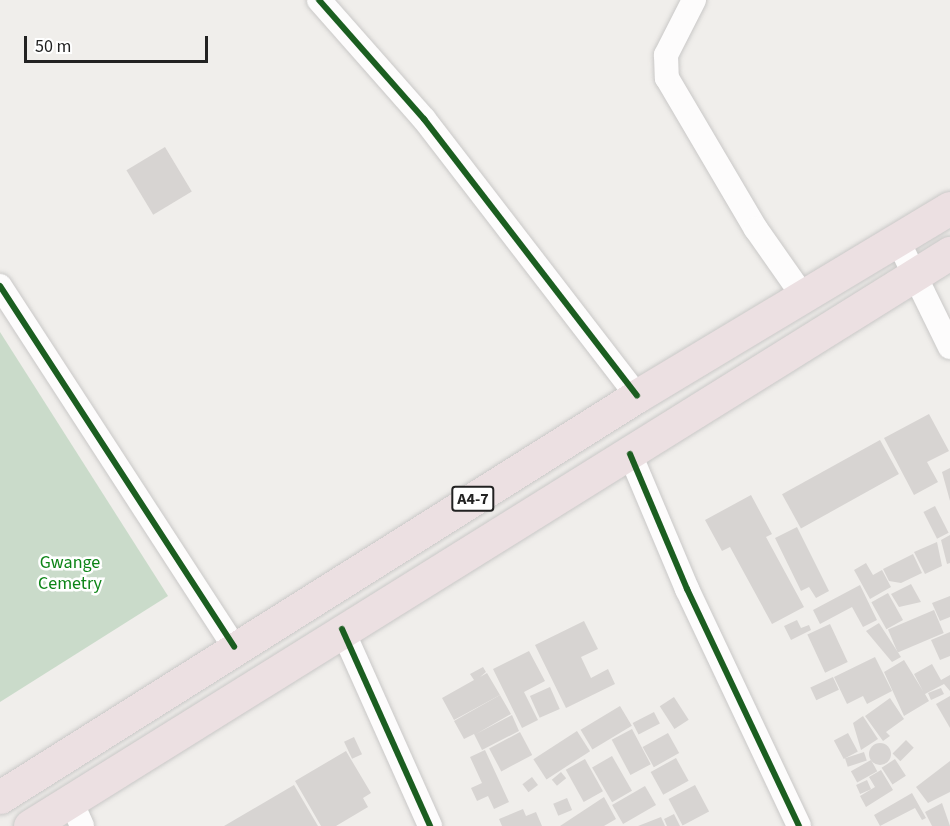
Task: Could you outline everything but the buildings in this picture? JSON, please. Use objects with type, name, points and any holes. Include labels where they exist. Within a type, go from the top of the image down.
[{"type":"highway","name":"A4-7","points":[[0,796],[637,396],[805,299],[950,208]]},
{"type":"highway","name":"A4-7","points":[[30,826],[77,813],[342,629],[630,454],[950,253]]},
{"type":"street","points":[[319,0],[424,119],[637,396]]},
{"type":"street","points":[[694,0],[666,55],[668,78],[756,229],[805,299]]},
{"type":"street","points":[[898,241],[917,275],[950,347]]},
{"type":"street","points":[[0,286],[234,647]]},
{"type":"street","points":[[630,454],[687,589],[799,826]]},
{"type":"street","points":[[342,629],[430,826]]},
{"type":"green space","name":"Gwange Cemetry","points":[[0,332],[168,596],[0,702]]},
{"type":"cycle path","points":[[319,0],[424,119],[637,396]]},
{"type":"cycle path","points":[[0,286],[234,647]]},
{"type":"cycle path","points":[[630,454],[687,589],[799,826]]},
{"type":"cycle path","points":[[342,629],[430,826]]}]
